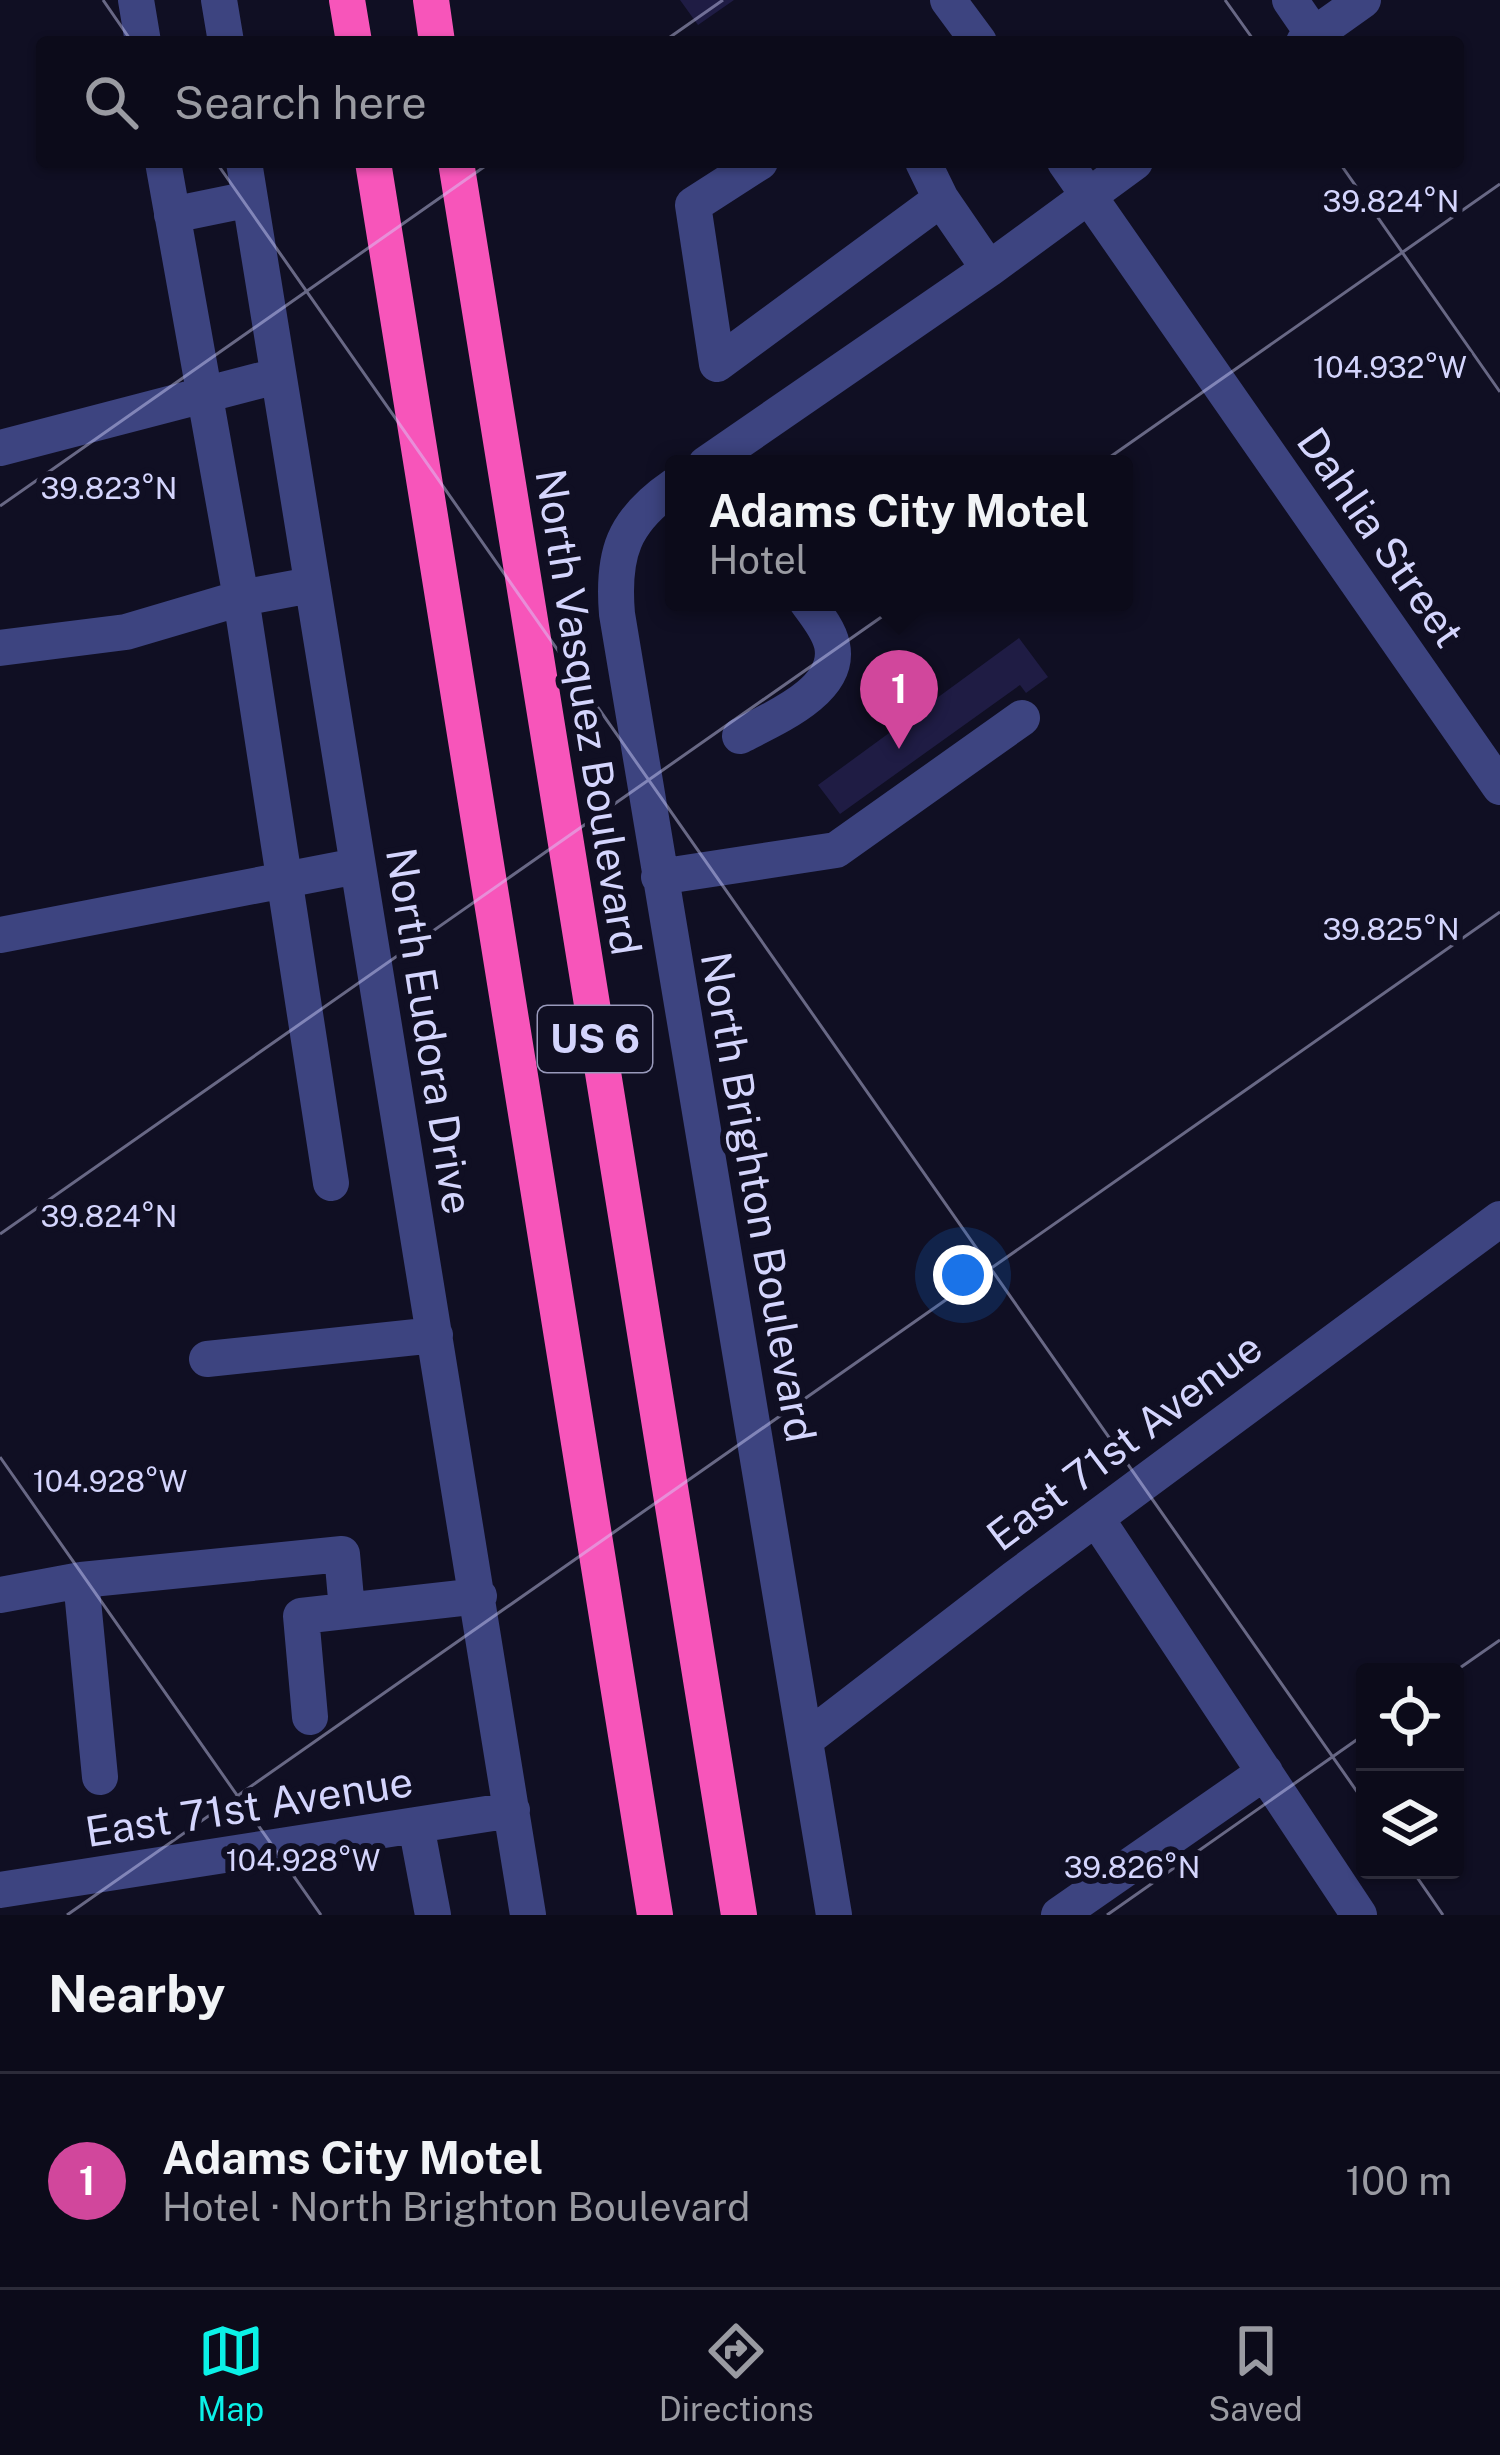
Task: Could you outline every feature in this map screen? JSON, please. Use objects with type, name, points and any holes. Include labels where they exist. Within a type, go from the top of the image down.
[{"type":"highway","points":[[347,0],[353,36]]},
{"type":"highway","points":[[431,0],[436,36]]},
{"type":"highway","name":"US 6","points":[[374,168],[655,1915]]},
{"type":"highway","name":"North Vasquez Boulevard","points":[[457,168],[739,1915]]},
{"type":"street","points":[[136,0],[142,36]]},
{"type":"street","points":[[219,0],[225,36]]},
{"type":"street","points":[[948,0],[975,36]]},
{"type":"street","points":[[1290,0],[1308,36]]},
{"type":"street","points":[[1312,36],[1363,0]]},
{"type":"street","points":[[164,168],[241,598],[331,1183]]},
{"type":"street","name":"North Eudora Drive","points":[[245,168],[528,1915]]},
{"type":"street","points":[[751,168],[693,206],[717,364],[941,199]]},
{"type":"street","points":[[926,168],[988,269]]},
{"type":"street","name":"Dahlia Street","points":[[1069,168],[1500,787]]},
{"type":"street","points":[[720,455],[1127,168]]},
{"type":"street","points":[[172,214],[250,199]]},
{"type":"street","points":[[0,448],[277,376]]},
{"type":"street","name":"North Brighton Boulevard","points":[[662,494],[628,530],[614,577],[659,878],[834,1915]]},
{"type":"street","points":[[0,648],[126,632],[241,598],[311,586]]},
{"type":"street","points":[[740,736],[785,711],[822,682],[832,664],[832,643],[812,611]]},
{"type":"street","points":[[659,878],[836,850],[1022,718]]},
{"type":"street","points":[[0,935],[357,866]]},
{"type":"street","name":"East 71st Avenue","points":[[806,1740],[1500,1219]]},
{"type":"street","points":[[207,1359],[435,1335]]},
{"type":"street","points":[[1096,1518],[1359,1915]]},
{"type":"street","points":[[0,1595],[81,1580],[342,1554],[347,1610]]},
{"type":"street","points":[[81,1580],[100,1777]]},
{"type":"street","points":[[310,1717],[301,1616],[479,1596]]},
{"type":"street","points":[[1059,1915],[1265,1772]]},
{"type":"street","name":"East 71st Avenue","points":[[0,1890],[512,1810]]},
{"type":"street","points":[[416,1825],[433,1915]]},
{"type":"building","points":[[680,0],[734,0],[698,25]]},
{"type":"building","points":[[1019,638],[1048,677],[1026,693],[1020,685],[840,814],[818,785]]},
{"type":"place","name":"Adams City Motel","points":[[899,749]]}]
